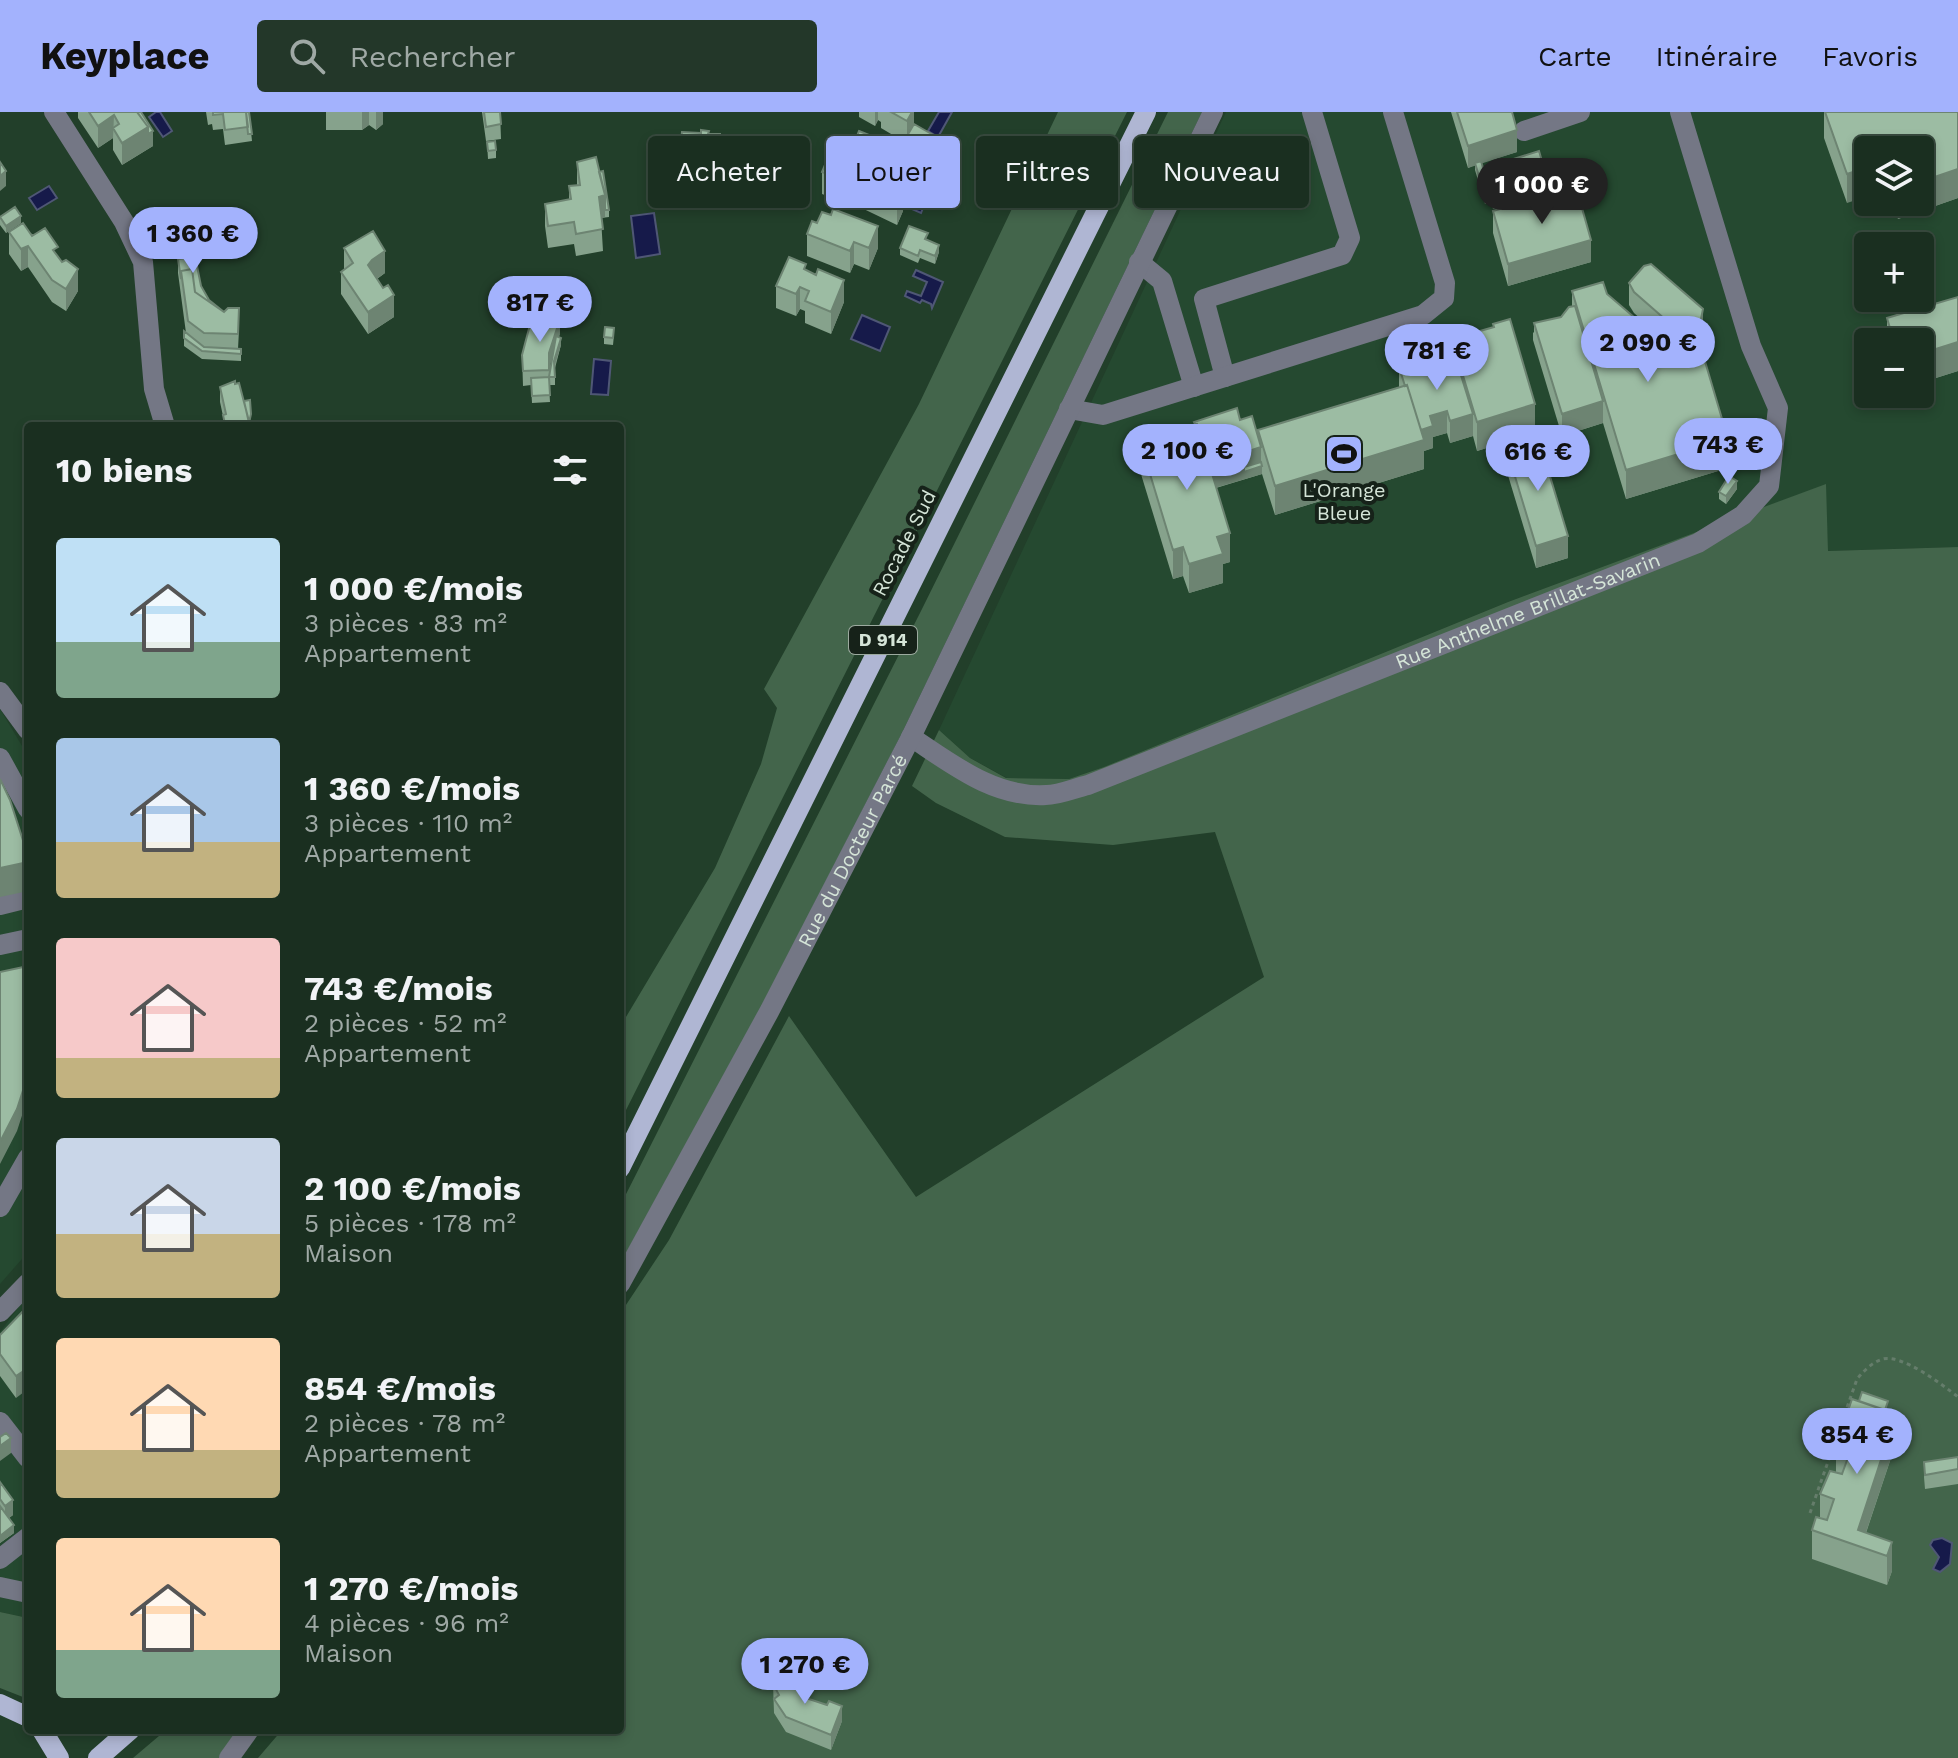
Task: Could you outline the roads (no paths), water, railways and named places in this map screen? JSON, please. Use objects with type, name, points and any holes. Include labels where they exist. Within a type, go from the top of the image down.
[{"type":"main road","name":"Rocade Sud","points":[[624,1160],[1146,112]]},
{"type":"main road","points":[[0,1704],[24,1715]]},
{"type":"main road","points":[[44,1734],[59,1758]]},
{"type":"main road","points":[[98,1758],[125,1734]]},
{"type":"street","points":[[54,112],[124,222],[143,262],[154,389],[164,422]]},
{"type":"street","name":"Rue du Docteur Parcé","points":[[624,1277],[770,1010],[911,737],[1213,112]]},
{"type":"street","points":[[1225,377],[1204,299],[1342,255],[1350,238],[1312,112]]},
{"type":"street","points":[[1069,409],[1103,415],[1423,315],[1444,298],[1445,283],[1393,112]]},
{"type":"street","points":[[1524,131],[1580,112]]},
{"type":"street","name":"Rue Anthelme Brillat-Savarin","points":[[911,737],[979,781],[1014,793],[1047,795],[1088,785],[1698,543],[1743,515],[1769,486],[1778,408],[1751,346],[1680,112]]},
{"type":"street","points":[[1139,262],[1162,281],[1194,387]]},
{"type":"street","points":[[0,692],[24,725]]},
{"type":"street","points":[[0,758],[24,802]]},
{"type":"street","points":[[0,905],[24,899]]},
{"type":"street","points":[[0,945],[24,940]]},
{"type":"street","points":[[0,1207],[24,1165]]},
{"type":"street","points":[[0,1312],[24,1287]]},
{"type":"street","points":[[0,1422],[24,1453]]},
{"type":"street","points":[[0,1559],[24,1540]]},
{"type":"street","points":[[0,1587],[24,1592]]},
{"type":"street","points":[[229,1758],[246,1734]]},
{"type":"place","name":"L'Orange Bleue","points":[[1344,454]]}]
